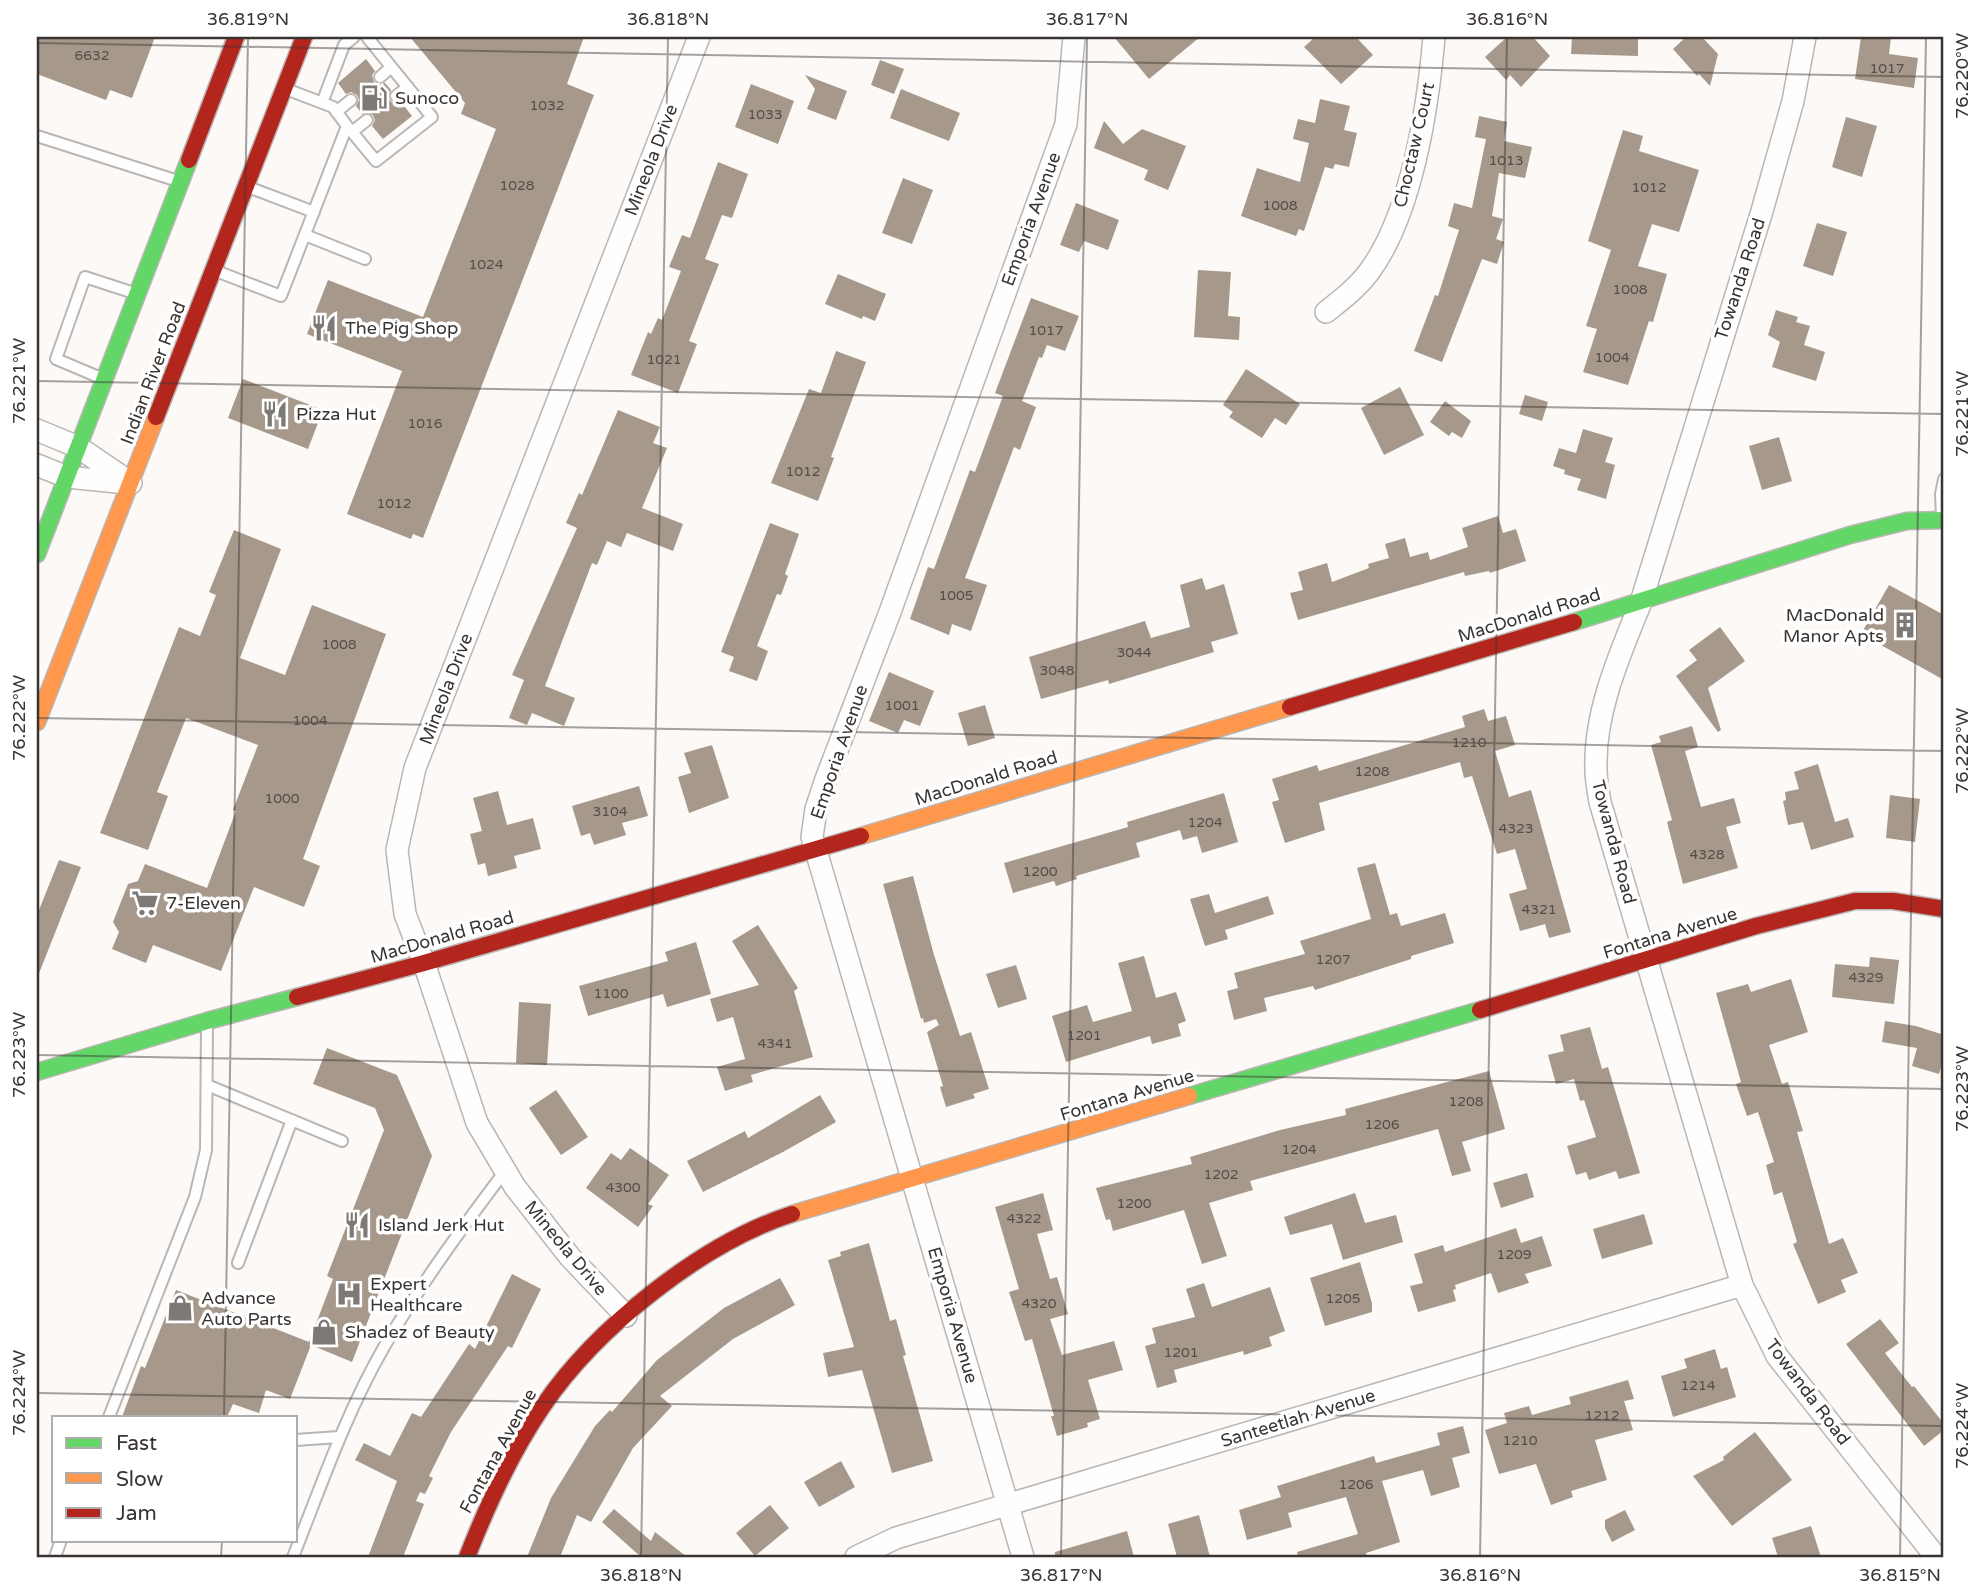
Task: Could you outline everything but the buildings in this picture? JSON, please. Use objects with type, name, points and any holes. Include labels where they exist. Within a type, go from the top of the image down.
[{"type":"street","points":[[37,554],[236,37]]},
{"type":"street","name":"Indian River Road","points":[[37,722],[304,37]]},
{"type":"street","name":"Mineola Drive","points":[[626,1316],[570,1257],[505,1171],[477,1123],[424,962],[405,914],[397,850],[415,768],[699,37]]},
{"type":"street","name":"Emporia Avenue","points":[[1023,1557],[812,837],[816,809],[826,779],[1066,124],[1074,37]]},
{"type":"street","name":"Choctaw Court","points":[[1326,312],[1352,291],[1370,271],[1394,224],[1419,139],[1431,74],[1434,37]]},
{"type":"street","name":"Towanda Road","points":[[1805,37],[1793,101],[1762,211],[1641,601],[1617,663],[1597,745],[1595,770],[1600,802],[1742,1285],[1777,1356],[1936,1557]]},
{"type":"street","points":[[37,429],[78,447],[131,483]]},
{"type":"street","points":[[37,465],[67,477],[131,483]]},
{"type":"street","name":"MacDonald Road","points":[[37,1072],[207,1021],[815,850],[1641,601],[1850,535],[1907,522],[1943,520]]},
{"type":"street","name":"Fontana Avenue","points":[[467,1557],[501,1478],[537,1415],[558,1384],[587,1352],[673,1278],[709,1254],[788,1215],[1647,961],[1756,926],[1855,901],[1893,901],[1944,909]]},
{"type":"street","name":"Santeetlah Avenue","points":[[856,1557],[896,1538],[1742,1285]]},
{"type":"lane","points":[[322,103],[344,45],[354,37]]},
{"type":"lane","points":[[284,88],[333,107],[376,161],[432,117],[367,37]]},
{"type":"lane","points":[[380,76],[391,67]]},
{"type":"lane","points":[[396,96],[408,87]]},
{"type":"lane","points":[[337,111],[351,100]]},
{"type":"lane","points":[[213,270],[281,296],[350,129],[367,120]]},
{"type":"lane","points":[[37,136],[180,181]]},
{"type":"lane","points":[[246,186],[314,212]]},
{"type":"lane","points":[[305,236],[365,259]]},
{"type":"lane","points":[[104,379],[56,359],[85,277],[137,294]]},
{"type":"lane","points":[[1943,520],[1941,494],[1944,479]]},
{"type":"lane","points":[[109,1416],[195,1197],[206,1150],[207,1021]]},
{"type":"lane","points":[[207,1085],[342,1140]]},
{"type":"lane","points":[[237,1262],[292,1120]]},
{"type":"lane","points":[[293,1557],[339,1437],[383,1349],[435,1265],[505,1171]]},
{"type":"lane","points":[[298,1440],[339,1437]]},
{"type":"traffic: fast","points":[[37,554],[189,160]]},
{"type":"traffic: fast","points":[[1574,622],[1850,535],[1907,521],[1944,520]]},
{"type":"traffic: fast","points":[[37,1072],[297,997]]},
{"type":"traffic: fast","points":[[1189,1096],[1480,1010]]},
{"type":"traffic: slow","points":[[37,722],[156,417]]},
{"type":"traffic: slow","points":[[861,836],[1290,707]]},
{"type":"traffic: slow","points":[[792,1214],[1189,1096]]},
{"type":"traffic: jam","points":[[189,160],[236,37]]},
{"type":"traffic: jam","points":[[156,417],[304,37]]},
{"type":"traffic: jam","points":[[1290,707],[1574,622]]},
{"type":"traffic: jam","points":[[297,997],[424,963],[861,836]]},
{"type":"traffic: jam","points":[[1480,1010],[1756,926],[1855,901],[1893,901],[1944,909]]},
{"type":"traffic: jam","points":[[467,1557],[510,1460],[543,1406],[592,1347],[621,1319],[688,1267],[758,1227],[792,1214]]},
{"type":"place","name":"Sunoco","points":[[374,98]]},
{"type":"place","name":"The Pig Shop","points":[[324,328]]},
{"type":"place","name":"Pizza Hut","points":[[275,414]]},
{"type":"place","name":"MacDonald Manor Apts","points":[[1905,625]]},
{"type":"place","name":"7-Eleven","points":[[145,903]]},
{"type":"place","name":"Island Jerk Hut","points":[[357,1225]]},
{"type":"place","name":"Expert Healthcare","points":[[349,1294]]},
{"type":"place","name":"Advance Auto Parts","points":[[180,1308]]},
{"type":"place","name":"Shadez of Beauty","points":[[324,1332]]}]
